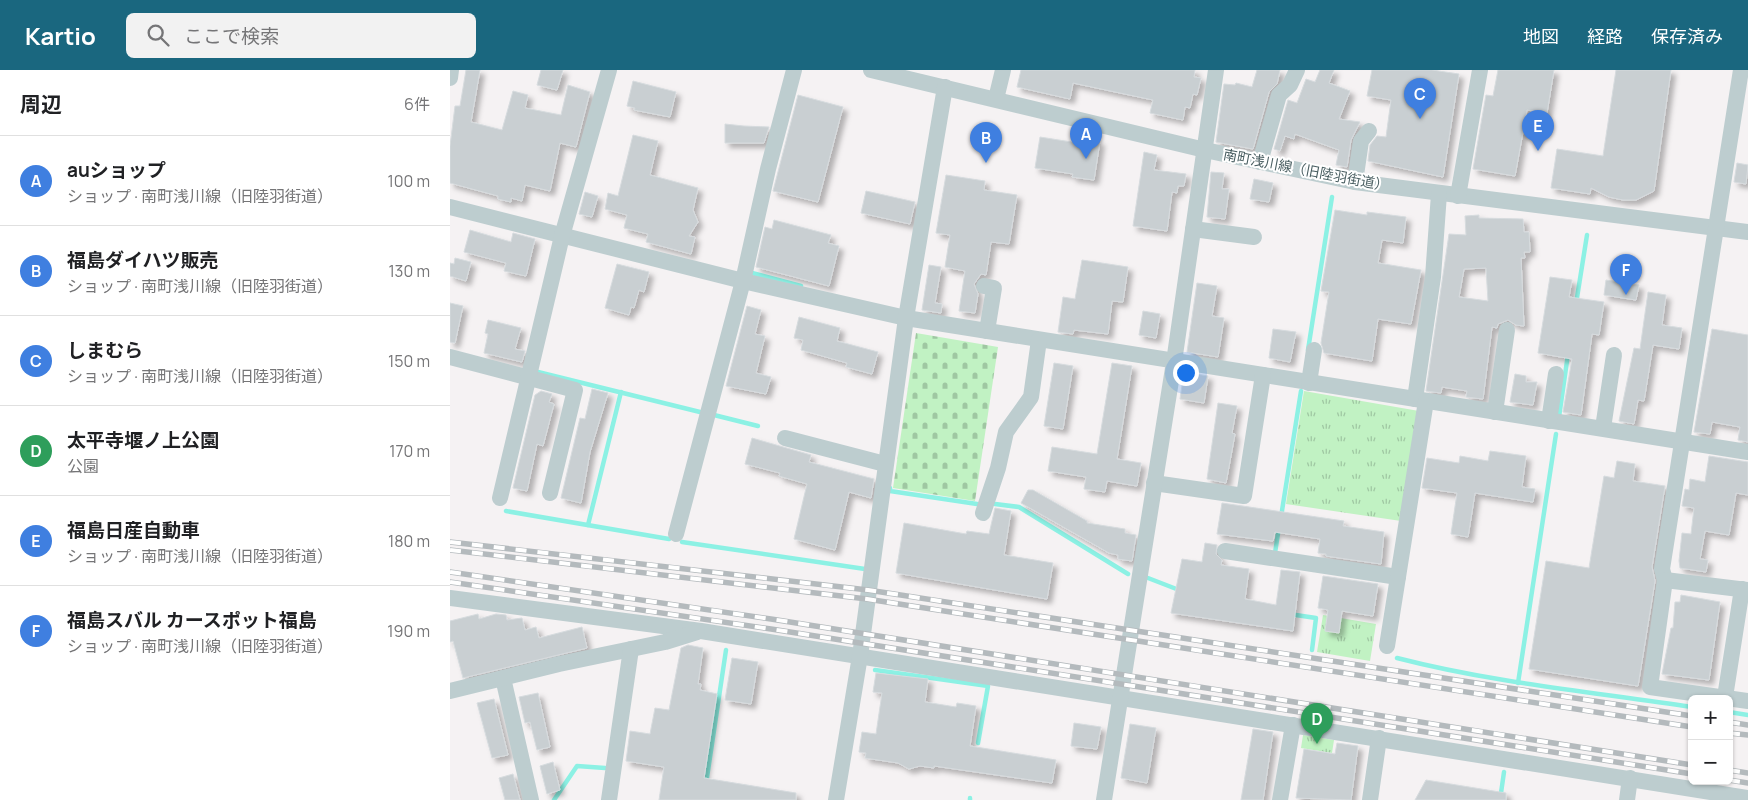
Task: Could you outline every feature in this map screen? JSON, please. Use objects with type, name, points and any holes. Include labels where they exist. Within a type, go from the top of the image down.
[{"type":"street","points":[[450,78],[451,70]]},
{"type":"street","points":[[500,498],[530,380],[562,236],[609,70]]},
{"type":"street","points":[[676,534],[742,281],[768,169],[794,70]]},
{"type":"street","name":"南町浅川線（旧陸羽街道）","points":[[871,70],[1205,150],[1355,182],[1748,232]]},
{"type":"street","points":[[996,99],[1003,70]]},
{"type":"street","points":[[1104,800],[1174,362],[1216,70]]},
{"type":"street","points":[[1260,162],[1279,95],[1290,85],[1297,70]]},
{"type":"street","points":[[1458,196],[1480,70]]},
{"type":"street","points":[[1710,695],[1650,687],[1665,580],[1662,569],[1741,70]]},
{"type":"street","points":[[836,800],[860,656],[906,318],[945,88]]},
{"type":"street","points":[[1355,182],[1361,142],[1369,131]]},
{"type":"street","points":[[1387,646],[1398,577],[1420,400],[1433,277],[1439,194]]},
{"type":"street","points":[[450,207],[742,281],[906,318],[1748,452]]},
{"type":"street","points":[[1193,229],[1254,237]]},
{"type":"street","points":[[984,286],[994,288],[988,331]]},
{"type":"street","points":[[1495,412],[1507,330]]},
{"type":"street","points":[[983,513],[998,468],[1006,432],[1031,397],[1040,340]]},
{"type":"street","points":[[1309,383],[1314,350]]},
{"type":"street","points":[[1603,428],[1614,356]]},
{"type":"street","points":[[450,357],[530,380],[575,390],[550,493]]},
{"type":"street","points":[[1549,421],[1556,374]]},
{"type":"street","points":[[1154,483],[1244,496],[1263,376]]},
{"type":"street","points":[[785,438],[885,464]]},
{"type":"street","points":[[1225,551],[1398,577]]},
{"type":"street","points":[[1665,580],[1745,590],[1725,695]]},
{"type":"street","points":[[450,598],[702,630],[1748,798]]},
{"type":"street","points":[[450,691],[665,642],[702,630]]},
{"type":"street","points":[[609,800],[631,649]]},
{"type":"street","points":[[503,678],[531,800]]},
{"type":"street","points":[[1733,698],[1748,701]]},
{"type":"street","points":[[1280,800],[1293,725]]},
{"type":"street","points":[[1370,800],[1380,738]]},
{"type":"street","points":[[1626,800],[1630,778]]},
{"type":"green space","points":[[916,333],[998,347],[975,501],[893,488]]},
{"type":"green space","points":[[1304,391],[1419,411],[1401,521],[1286,504]]},
{"type":"green space","points":[[1323,615],[1376,624],[1370,661],[1317,652]]},
{"type":"green space","points":[[1303,735],[1334,740],[1332,753],[1301,748]]},
{"type":"building","points":[[466,70],[480,70],[471,122],[502,130],[513,91],[528,95],[525,108],[561,115],[568,85],[590,92],[576,147],[560,143],[550,191],[525,185],[522,201],[511,198],[511,202],[498,199],[498,196],[450,183],[450,146],[455,106],[460,106]]},
{"type":"building","points":[[541,70],[563,70],[557,90],[537,85]]},
{"type":"building","points":[[1021,70],[1195,70],[1194,77],[1201,78],[1197,95],[1193,94],[1190,108],[1185,107],[1183,120],[1150,113],[1153,100],[1073,83],[1070,99],[1017,87]]},
{"type":"building","points":[[1257,70],[1280,70],[1277,84],[1269,92],[1253,149],[1216,142],[1224,84],[1235,85],[1236,83],[1252,87]]},
{"type":"building","points":[[1320,70],[1334,70],[1329,83],[1350,91],[1339,119],[1360,122],[1351,140],[1347,167],[1336,165],[1339,150],[1295,134],[1294,139],[1285,136],[1280,151],[1274,149],[1288,100],[1297,103],[1306,79],[1315,82]]},
{"type":"building","points":[[1372,70],[1432,70],[1459,74],[1443,177],[1368,161],[1370,145],[1377,136],[1386,137],[1391,100],[1367,96]]},
{"type":"building","points":[[1498,70],[1554,70],[1547,113],[1527,110],[1515,176],[1473,169],[1486,95],[1493,96]]},
{"type":"building","points":[[1616,70],[1671,70],[1654,191],[1636,200],[1623,200],[1609,197],[1591,188],[1590,194],[1551,188],[1557,149],[1603,156]]},
{"type":"building","points":[[633,81],[676,92],[670,117],[634,110],[635,108],[627,106]]},
{"type":"building","points":[[798,95],[843,107],[818,202],[773,191]]},
{"type":"building","points":[[725,124],[769,127],[764,143],[725,143]]},
{"type":"building","points":[[633,135],[658,141],[650,175],[698,188],[693,210],[698,222],[689,236],[695,237],[691,254],[646,242],[648,234],[624,228],[627,215],[605,209],[608,193],[618,196]]},
{"type":"building","points":[[1040,137],[1078,143],[1079,137],[1100,141],[1094,180],[1072,177],[1073,174],[1035,168]]},
{"type":"building","points":[[1144,152],[1157,155],[1154,170],[1186,174],[1184,186],[1178,186],[1177,193],[1172,192],[1167,231],[1133,226]]},
{"type":"building","points":[[1737,163],[1748,165],[1746,184],[1734,182]]},
{"type":"building","points":[[1211,172],[1224,173],[1222,189],[1229,189],[1225,219],[1207,217]]},
{"type":"building","points":[[946,175],[985,181],[984,190],[1017,195],[1009,244],[991,242],[986,275],[981,274],[974,284],[978,294],[975,313],[959,311],[965,271],[945,267],[950,235],[936,233]]},
{"type":"building","points":[[1254,179],[1273,183],[1269,202],[1250,199]]},
{"type":"building","points":[[866,191],[915,202],[910,224],[861,213]]},
{"type":"building","points":[[585,192],[598,196],[592,217],[579,214]]},
{"type":"building","points":[[1335,210],[1367,215],[1367,212],[1406,217],[1403,243],[1382,240],[1378,263],[1421,270],[1411,324],[1378,319],[1372,361],[1324,353],[1321,343],[1329,292],[1321,291]]},
{"type":"building","points":[[1479,215],[1479,218],[1523,219],[1524,232],[1529,232],[1530,252],[1524,252],[1525,258],[1521,258],[1524,326],[1516,325],[1508,320],[1498,324],[1497,328],[1492,327],[1483,399],[1466,397],[1467,391],[1442,387],[1441,393],[1426,391],[1449,234],[1466,235],[1465,216]],"holes":[[[1486,268],[1488,301],[1459,297],[1464,269]]]},
{"type":"building","points":[[774,220],[831,235],[828,243],[839,246],[829,286],[756,267],[765,227],[772,229]]},
{"type":"building","points":[[470,230],[511,242],[513,233],[535,239],[526,276],[504,271],[506,263],[464,252]]},
{"type":"building","points":[[455,258],[471,262],[466,281],[450,276],[450,263],[454,264]]},
{"type":"building","points":[[1082,260],[1128,267],[1123,302],[1112,301],[1108,334],[1074,330],[1073,334],[1058,332],[1063,297],[1075,299]]},
{"type":"building","points":[[617,264],[649,272],[644,292],[639,290],[634,308],[631,307],[629,315],[605,308]]},
{"type":"building","points":[[929,265],[941,267],[935,303],[942,304],[941,313],[922,310]]},
{"type":"building","points":[[1550,277],[1572,280],[1569,297],[1604,302],[1599,335],[1592,334],[1581,415],[1563,412],[1572,359],[1538,353]]},
{"type":"building","points":[[1606,280],[1639,285],[1636,300],[1604,295]]},
{"type":"building","points":[[1197,283],[1217,286],[1212,316],[1224,318],[1218,357],[1187,352]]},
{"type":"building","points":[[1648,292],[1666,295],[1662,325],[1682,328],[1679,349],[1653,345],[1644,401],[1638,400],[1634,424],[1619,421],[1634,348],[1640,349]]},
{"type":"building","points":[[450,303],[463,306],[455,343],[450,342]]},
{"type":"building","points":[[747,306],[761,310],[755,334],[765,336],[756,373],[771,377],[766,394],[726,386]]},
{"type":"building","points":[[1143,311],[1160,314],[1156,338],[1139,335]]},
{"type":"building","points":[[799,317],[840,328],[837,341],[878,352],[872,374],[846,367],[847,363],[801,350],[803,340],[794,338]]},
{"type":"building","points":[[488,320],[521,328],[515,349],[525,351],[522,362],[484,353],[488,334],[485,333]]},
{"type":"building","points":[[1273,329],[1296,332],[1290,362],[1269,358]]},
{"type":"building","points":[[1712,329],[1748,335],[1748,442],[1738,440],[1740,427],[1712,422],[1710,434],[1694,432]]},
{"type":"building","points":[[1054,363],[1073,366],[1063,429],[1044,426]]},
{"type":"building","points":[[1112,363],[1132,366],[1117,459],[1141,463],[1137,486],[1107,481],[1105,492],[1084,489],[1086,477],[1048,471],[1052,447],[1097,454]]},
{"type":"building","points":[[1184,372],[1208,376],[1204,403],[1180,399]]},
{"type":"building","points":[[1515,374],[1526,376],[1526,382],[1537,382],[1533,405],[1510,402]]},
{"type":"building","points":[[592,389],[608,393],[590,452],[581,503],[561,498],[580,418],[585,419]]},
{"type":"building","points":[[541,391],[552,394],[549,402],[554,404],[543,446],[537,444],[527,491],[513,488],[535,395]]},
{"type":"building","points":[[1218,403],[1237,406],[1232,433],[1235,434],[1226,483],[1207,479]]},
{"type":"building","points":[[752,438],[811,455],[809,462],[874,479],[871,498],[849,492],[835,550],[794,539],[807,484],[779,476],[780,473],[745,464]]},
{"type":"building","points":[[1490,451],[1526,456],[1522,487],[1535,489],[1533,502],[1475,493],[1468,537],[1451,534],[1457,493],[1422,488],[1427,458],[1459,463],[1460,456],[1488,461]]},
{"type":"building","points":[[1709,456],[1748,462],[1748,495],[1736,493],[1729,535],[1705,531],[1700,559],[1708,560],[1706,572],[1680,568],[1679,561],[1682,533],[1691,534],[1694,508],[1682,506],[1685,489],[1689,490],[1690,479],[1705,482]]},
{"type":"building","points":[[1617,461],[1635,464],[1633,481],[1665,486],[1652,567],[1655,581],[1638,686],[1529,669],[1546,561],[1589,568],[1604,476],[1614,478]]},
{"type":"building","points":[[1028,490],[1033,490],[1087,521],[1087,523],[1125,529],[1125,533],[1136,535],[1132,561],[1118,559],[1118,555],[1109,553],[1021,503]]},
{"type":"building","points":[[1222,503],[1344,521],[1343,526],[1384,532],[1381,564],[1326,556],[1326,554],[1318,553],[1320,539],[1275,532],[1273,541],[1217,534]]},
{"type":"building","points":[[995,508],[1011,511],[1004,555],[1053,563],[1047,599],[896,573],[904,523],[966,534],[967,531],[989,534]]},
{"type":"building","points":[[1205,543],[1217,545],[1216,554],[1222,560],[1221,565],[1249,569],[1245,599],[1276,605],[1281,570],[1300,572],[1293,631],[1171,613],[1182,559],[1202,562]]},
{"type":"building","points":[[1323,576],[1378,584],[1373,616],[1342,611],[1339,633],[1325,631],[1328,610],[1318,608]]},
{"type":"building","points":[[1681,595],[1720,602],[1709,680],[1662,674],[1671,628],[1673,628],[1675,602],[1680,602]]},
{"type":"building","points":[[478,614],[479,619],[496,614],[506,615],[507,620],[522,618],[525,630],[536,627],[539,638],[582,627],[587,648],[463,678],[453,641],[450,642],[450,621]]},
{"type":"building","points":[[688,645],[703,648],[698,684],[701,684],[700,690],[717,694],[704,778],[796,793],[796,800],[659,800],[664,767],[626,761],[630,731],[650,734],[655,708],[669,710],[681,648]]},
{"type":"building","points":[[732,658],[758,662],[751,704],[725,700]]},
{"type":"building","points":[[876,673],[928,679],[925,702],[956,707],[957,703],[976,706],[970,746],[1056,760],[1052,783],[934,766],[934,768],[920,766],[909,769],[898,763],[865,758],[866,753],[859,752],[862,732],[876,734],[882,693],[873,692]]},
{"type":"building","points":[[538,693],[550,747],[537,750],[530,722],[525,723],[519,697]]},
{"type":"building","points":[[494,699],[508,755],[492,758],[477,703]]},
{"type":"building","points":[[1074,723],[1101,727],[1097,749],[1071,746]]},
{"type":"building","points":[[1130,724],[1156,728],[1147,783],[1121,778]]},
{"type":"building","points":[[1253,729],[1273,732],[1263,800],[1241,800]]},
{"type":"building","points":[[1337,743],[1358,746],[1351,800],[1296,798],[1304,749],[1335,754]]},
{"type":"building","points":[[553,762],[560,790],[547,794],[540,766]]},
{"type":"building","points":[[513,774],[520,800],[505,800],[499,778]]},
{"type":"building","points":[[1426,780],[1506,793],[1506,800],[1415,800]]},
{"type":"waterway","points":[[1308,350],[1332,197]]},
{"type":"waterway","points":[[1576,304],[1587,235]]},
{"type":"waterway","points":[[752,273],[801,286]]},
{"type":"waterway","points":[[1559,417],[1568,354]]},
{"type":"waterway","points":[[538,372],[704,413]]},
{"type":"waterway","points":[[1281,517],[1301,391]]},
{"type":"waterway","points":[[588,525],[621,392]]},
{"type":"waterway","points":[[714,415],[758,426]]},
{"type":"waterway","points":[[1518,683],[1556,434]]},
{"type":"waterway","points":[[890,488],[890,491],[977,504]]},
{"type":"waterway","points":[[995,504],[1019,507],[1128,574]]},
{"type":"waterway","points":[[506,511],[669,539]]},
{"type":"waterway","points":[[1275,553],[1279,527]]},
{"type":"waterway","points":[[682,542],[865,569]]},
{"type":"waterway","points":[[1148,578],[1179,590]]},
{"type":"waterway","points":[[1289,614],[1316,618],[1312,650]]},
{"type":"waterway","points":[[706,784],[726,650]]},
{"type":"waterway","points":[[1397,658],[1507,681],[1688,706]]},
{"type":"waterway","points":[[875,670],[988,686],[978,743]]},
{"type":"waterway","points":[[1733,713],[1748,715]]},
{"type":"waterway","points":[[554,800],[577,766],[605,768]]},
{"type":"waterway","points":[[1500,800],[1504,772]]},
{"type":"railway","points":[[450,542],[868,590],[1688,715]]},
{"type":"railway","points":[[450,550],[867,599],[1688,726]]},
{"type":"railway","points":[[450,572],[771,619],[1688,764]]},
{"type":"railway","points":[[450,582],[771,629],[1688,773]]},
{"type":"railway","points":[[1733,723],[1748,725]]},
{"type":"railway","points":[[1733,733],[1748,735]]},
{"type":"railway","points":[[1733,771],[1748,773]]},
{"type":"railway","points":[[1733,781],[1748,783]]},
{"type":"place","name":"しまむら","points":[[1420,119]]},
{"type":"place","name":"福島日産自動車","points":[[1538,151]]},
{"type":"place","name":"auショップ","points":[[1086,159]]},
{"type":"place","name":"福島ダイハツ販売","points":[[986,163]]},
{"type":"place","name":"福島スバル カースポット福島","points":[[1626,295]]},
{"type":"place","name":"太平寺堰ノ上公園","points":[[1317,744]]}]
